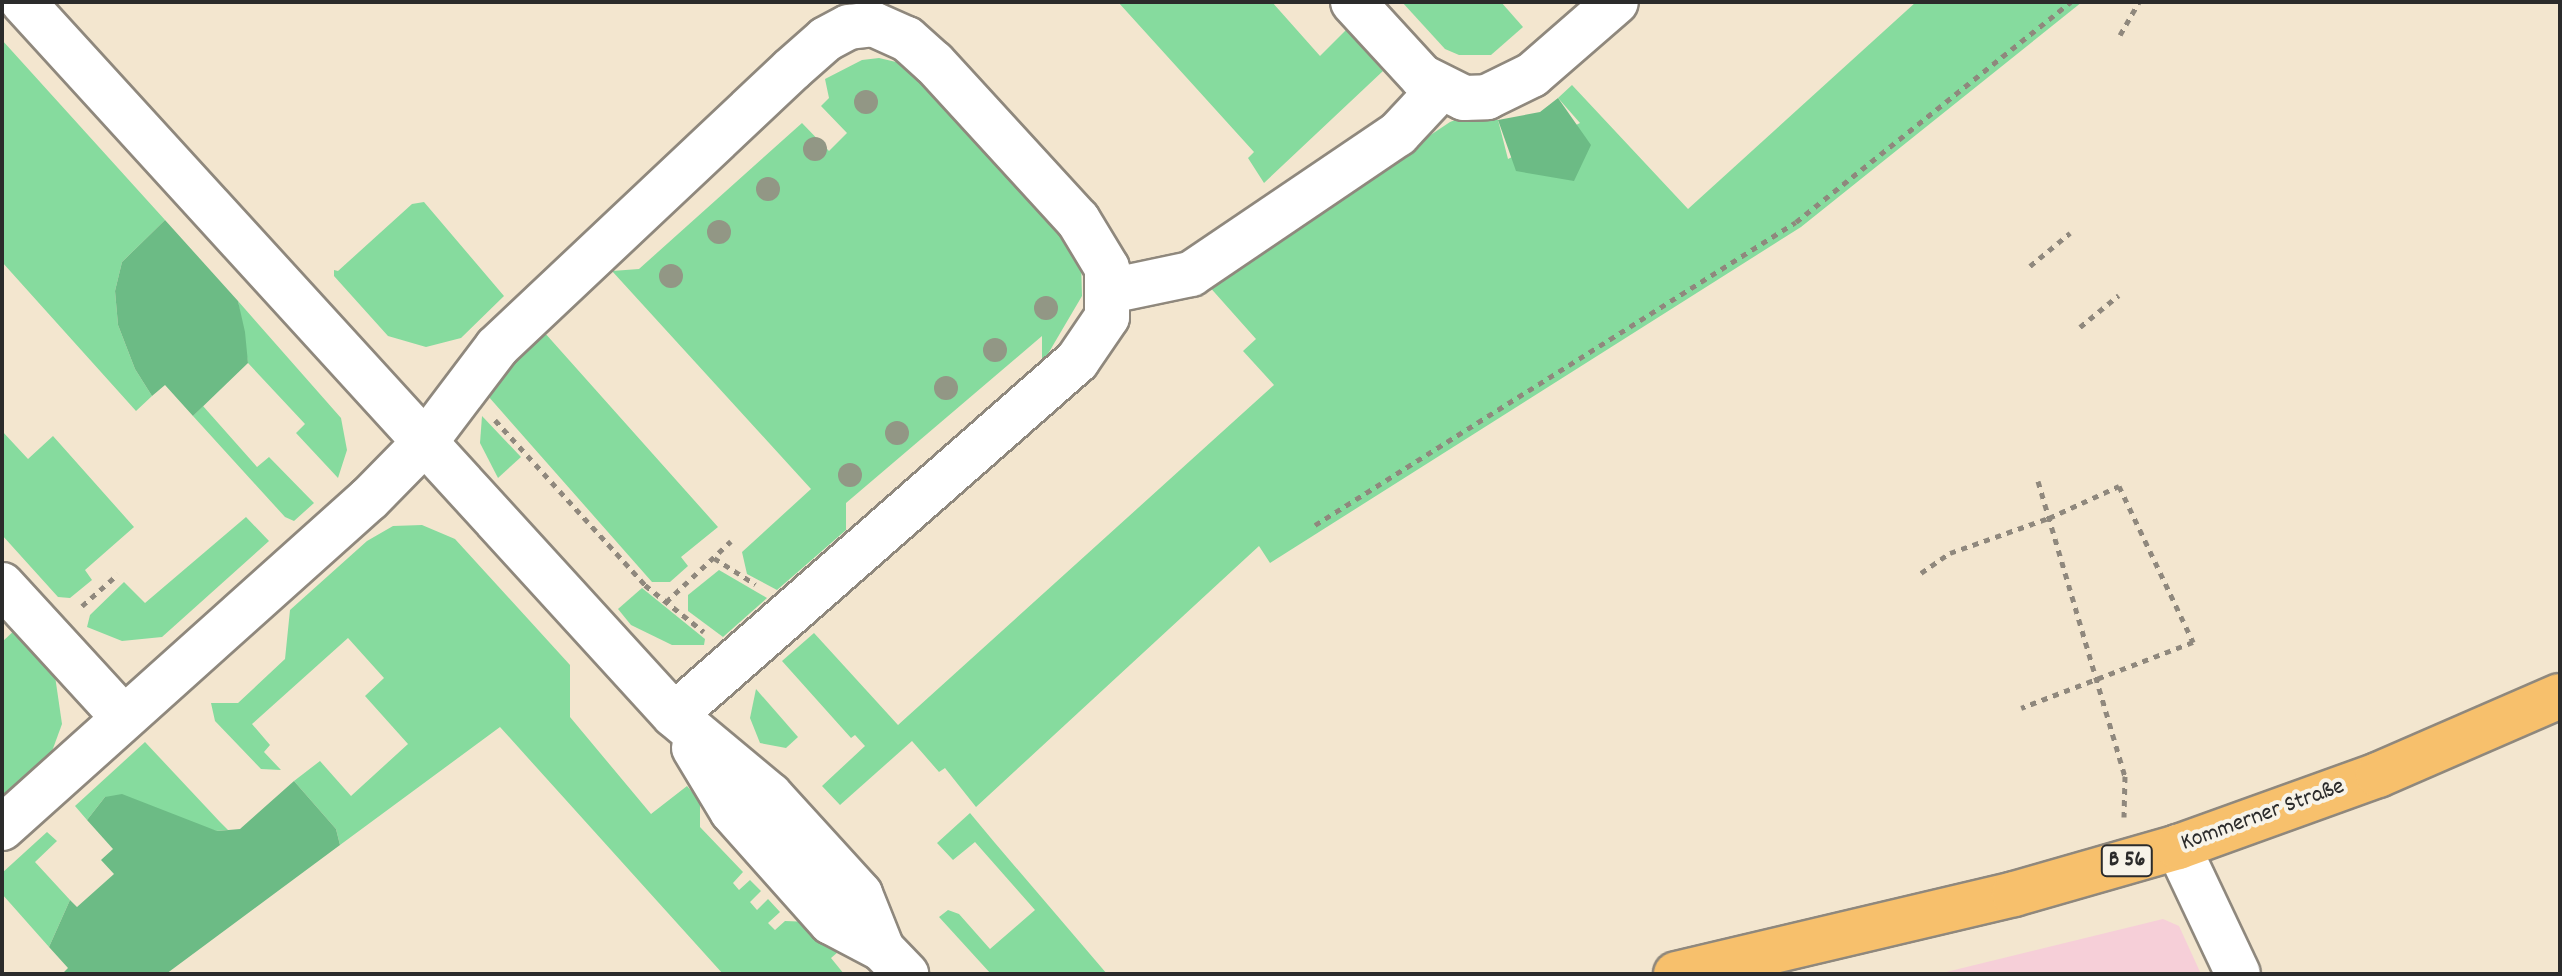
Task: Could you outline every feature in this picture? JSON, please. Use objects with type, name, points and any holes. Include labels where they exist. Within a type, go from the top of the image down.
[{"type":"main road","name":"Kommerner Straße","points":[[1676,974],[2014,894],[2178,847],[2378,775],[2560,696]]},
{"type":"street","points":[[23,2],[426,441],[491,520],[674,715],[770,795],[860,894],[894,961]]},
{"type":"street","points":[[1353,2],[1403,58],[1440,89],[1464,98],[1487,97],[1551,62],[1616,2]]},
{"type":"street","points":[[2,828],[369,499],[426,441],[497,347],[826,39],[849,27],[873,24],[890,30],[934,63],[1096,242],[1110,291],[1107,317],[1077,361],[735,658],[674,715]]},
{"type":"street","points":[[1110,291],[1191,274],[1398,134],[1440,89]]},
{"type":"street","points":[[2,585],[124,718]]},
{"type":"street","points":[[2178,847],[2238,974]]},
{"type":"path","points":[[1315,525],[1796,222],[2071,2]]},
{"type":"path","points":[[2120,35],[2139,2]]},
{"type":"path","points":[[2030,266],[2070,233]]},
{"type":"path","points":[[2080,327],[2119,295]]},
{"type":"path","points":[[467,386],[666,602],[735,658]]},
{"type":"path","points":[[2038,481],[2092,679],[2125,776],[2123,862]]},
{"type":"path","points":[[1921,573],[1950,553],[2049,518],[2119,486],[2193,642],[2021,708]]},
{"type":"path","points":[[666,602],[731,541]]},
{"type":"shaded area","points":[[2163,919],[2179,926],[2201,974],[1938,974]]},
{"type":"green space","points":[[1118,2],[1272,2],[1320,56],[1346,30],[1383,71],[1264,183],[1248,158],[1254,152]]},
{"type":"green space","points":[[1402,2],[1501,2],[1523,27],[1491,55],[1459,55],[1445,49]]},
{"type":"green space","points":[[1916,2],[2082,2],[1801,227],[1270,563],[1259,546],[976,807],[945,768],[939,772],[912,741],[840,805],[822,786],[865,746],[855,735],[851,738],[782,661],[814,633],[898,725],[1274,385],[1243,351],[1256,339],[1207,284],[1450,122],[1468,115],[1498,120],[1508,159],[1580,123],[1558,98],[1572,85],[1688,209]]},
{"type":"green space","points":[[2,40],[165,220],[122,262],[115,291],[118,325],[135,369],[152,396],[136,411],[2,262]]},
{"type":"green space","points":[[879,58],[909,65],[1058,222],[1081,261],[1082,296],[1042,364],[1042,336],[846,503],[846,530],[777,590],[747,574],[742,552],[811,489],[612,271],[639,269],[802,123],[829,151],[847,133],[821,106],[829,98],[825,79],[862,60]]},
{"type":"green space","points":[[1558,98],[1591,145],[1574,181],[1516,171],[1498,120],[1540,112]]},
{"type":"green space","points":[[424,202],[504,296],[461,338],[426,347],[388,336],[334,276],[334,270],[338,271],[412,204]]},
{"type":"green space","points":[[165,220],[238,301],[245,332],[248,363],[193,416],[165,385],[152,396],[135,369],[118,325],[115,291],[122,262]]},
{"type":"green space","points":[[238,301],[341,418],[347,450],[338,478],[296,433],[305,424],[248,363]]},
{"type":"green space","points":[[544,332],[718,527],[681,557],[688,566],[670,582],[652,582],[488,396],[492,381]]},
{"type":"green space","points":[[203,406],[257,467],[269,457],[314,503],[294,521],[285,517],[193,416]]},
{"type":"green space","points":[[482,416],[521,457],[498,478],[480,443]]},
{"type":"green space","points":[[2,431],[28,459],[53,436],[134,527],[85,570],[92,580],[70,598],[58,597],[2,535]]},
{"type":"green space","points":[[246,517],[269,541],[162,637],[122,641],[87,627],[90,615],[124,582],[145,603]]},
{"type":"green space","points":[[422,525],[455,539],[570,665],[570,717],[651,814],[687,786],[700,801],[700,827],[743,872],[733,883],[739,890],[750,880],[761,891],[750,902],[757,910],[768,899],[780,912],[768,923],[775,930],[785,921],[811,922],[838,952],[831,958],[844,974],[723,974],[500,727],[340,845],[336,829],[294,781],[320,761],[351,796],[408,744],[365,696],[384,678],[348,638],[252,724],[270,745],[264,752],[281,770],[261,769],[215,721],[211,703],[238,703],[285,659],[290,610],[367,541],[393,526]]},
{"type":"green space","points":[[719,570],[767,598],[723,637],[688,611],[688,595]]},
{"type":"green space","points":[[642,588],[705,639],[704,645],[672,645],[631,625],[618,609]]},
{"type":"green space","points":[[17,628],[55,676],[62,724],[51,754],[2,800],[2,642]]},
{"type":"green space","points":[[756,689],[798,737],[786,748],[760,743],[750,718]]},
{"type":"green space","points":[[145,742],[228,830],[216,831],[105,797],[87,820],[75,806]]},
{"type":"green space","points":[[294,781],[336,829],[340,845],[166,974],[62,974],[68,968],[49,947],[70,900],[77,907],[114,874],[101,860],[113,849],[87,820],[105,797],[122,794],[217,831],[240,829]]},
{"type":"green space","points":[[970,813],[1107,974],[991,974],[939,917],[948,910],[959,914],[990,949],[1035,910],[975,842],[953,860],[937,843]]},
{"type":"green space","points":[[47,832],[57,841],[35,862],[70,900],[49,947],[2,894],[2,873]]}]
